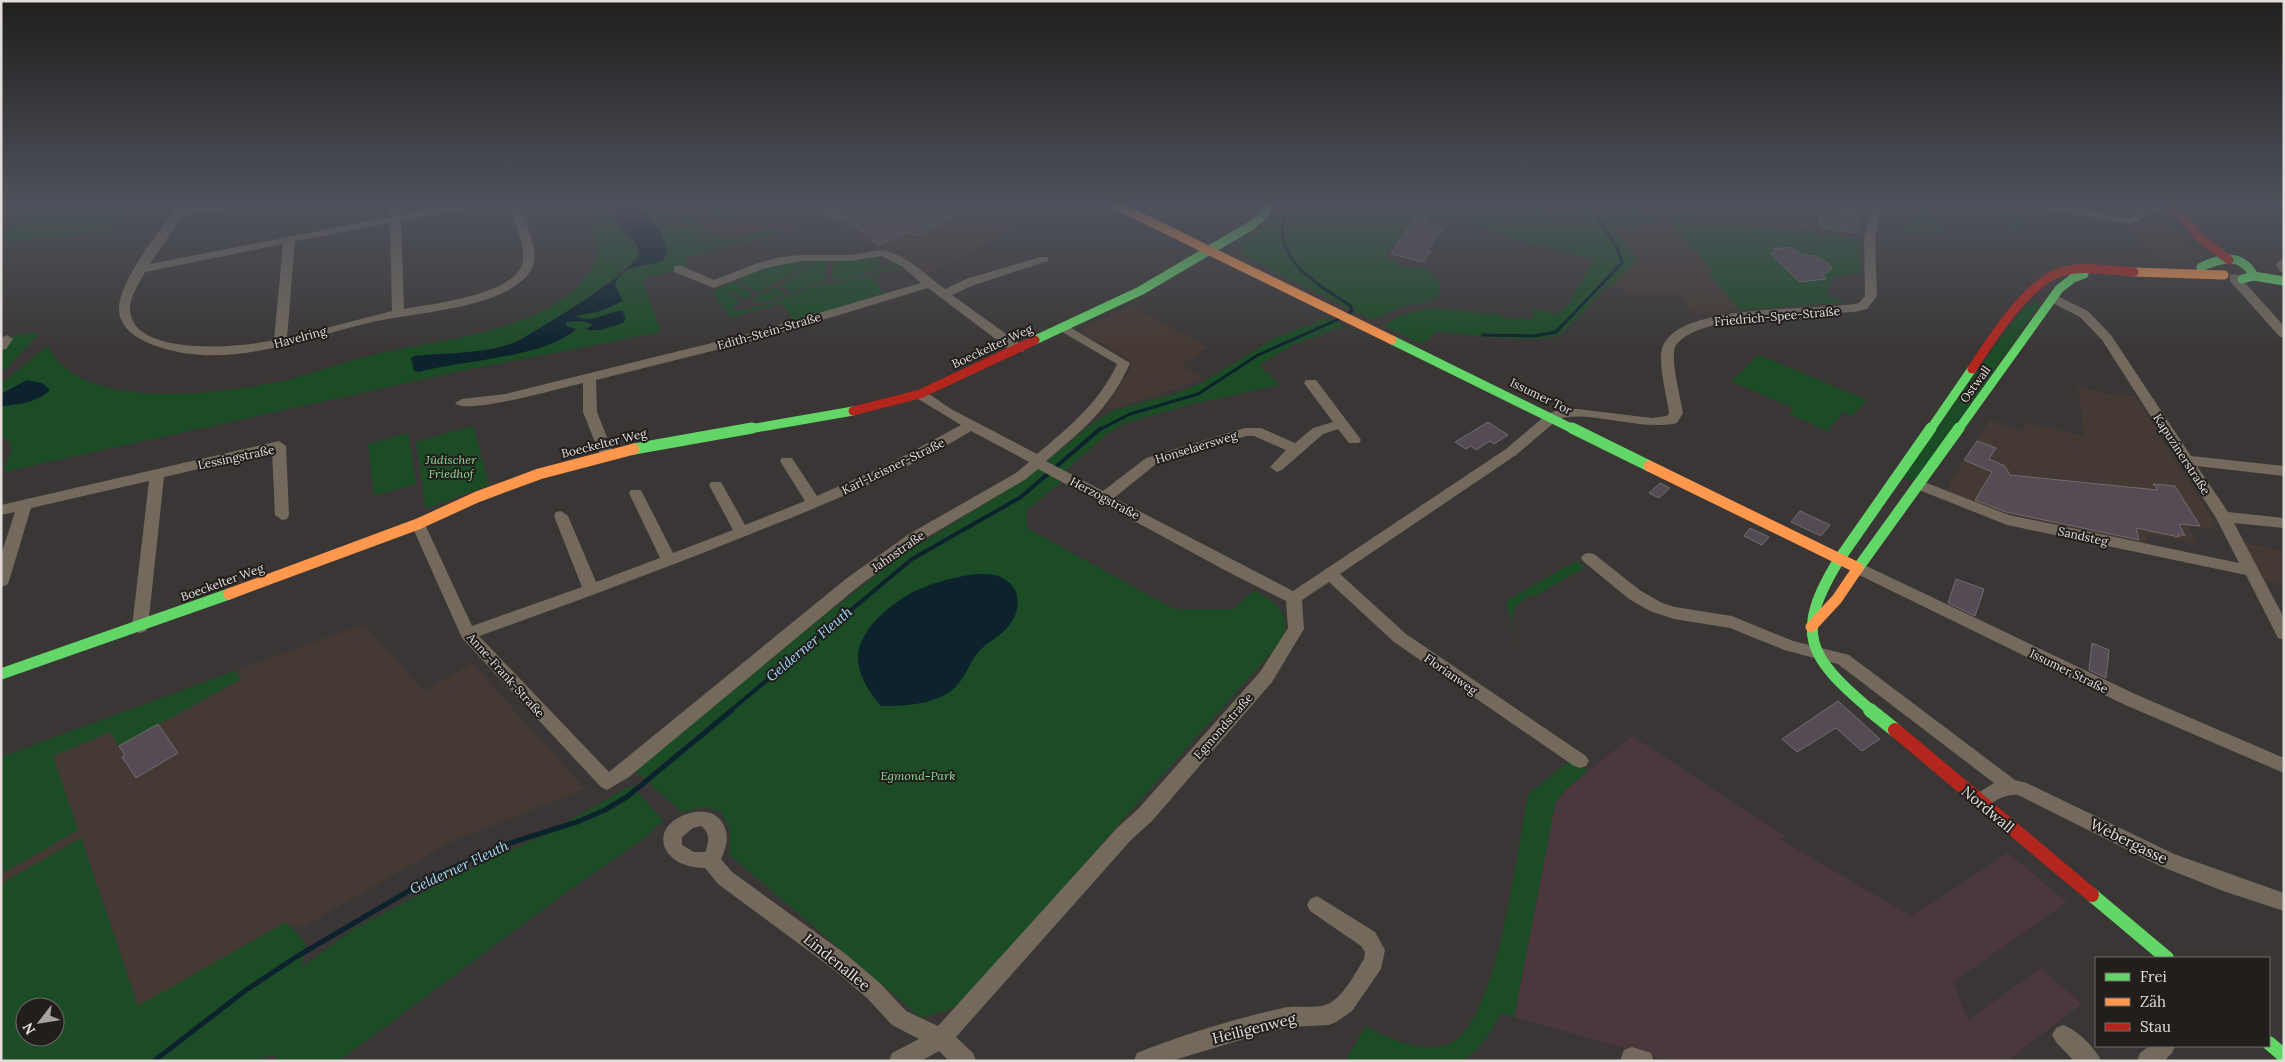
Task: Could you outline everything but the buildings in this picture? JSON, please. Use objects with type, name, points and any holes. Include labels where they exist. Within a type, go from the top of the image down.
[{"type":"main road","name":"Boeckelter Weg","points":[[1,674],[140,627],[418,524],[508,485],[607,455],[690,437],[790,424],[875,407],[920,394],[1140,291],[1206,254]]},
{"type":"main road","name":"Issumer Tor","points":[[1215,254],[1858,568]]},
{"type":"main road","points":[[2207,254],[2216,270],[2284,281]]},
{"type":"main road","points":[[2221,254],[2229,260],[2241,275],[2284,277]]},
{"type":"main road","name":"Ostwall","points":[[2171,271],[2229,260]]},
{"type":"main road","name":"Ostwall","points":[[1840,558],[1996,334],[2028,295],[2049,276],[2068,271],[2101,270],[2241,275]]},
{"type":"main road","name":"Ostwall","points":[[1858,568],[2063,285],[2072,278],[2101,270]]},
{"type":"main road","points":[[2028,295],[2053,298]]},
{"type":"main road","points":[[1897,478],[1919,485]]},
{"type":"main road","name":"Nordwall","points":[[1840,558],[1821,585],[1814,605],[1811,627],[1815,653],[1841,686],[2166,957]]},
{"type":"main road","points":[[1811,627],[1837,599],[1858,568]]},
{"type":"main road","points":[[2270,1044],[2284,1056]]},
{"type":"street","name":"Havelring","points":[[151,254],[127,294],[124,309],[130,325],[144,337],[173,347],[205,351],[252,348],[280,343],[398,312],[482,296],[503,288],[519,277],[527,268],[531,257],[530,254]]},
{"type":"street","points":[[141,269],[223,254]]},
{"type":"street","points":[[280,343],[288,254]]},
{"type":"street","points":[[397,254],[398,312]]},
{"type":"street","points":[[678,269],[714,284],[759,266],[780,261],[809,257],[851,258],[880,254]]},
{"type":"street","points":[[885,254],[907,265],[1018,349]]},
{"type":"street","name":"Friedrich-Spee-Straße","points":[[1552,417],[1561,414],[1577,413],[1652,422],[1672,420],[1676,413],[1667,357],[1671,343],[1686,331],[1718,320],[1863,306],[1871,296],[1870,254]]},
{"type":"street","points":[[944,294],[970,282],[1044,259]]},
{"type":"street","points":[[2284,262],[2282,265],[2284,269]]},
{"type":"street","points":[[2241,275],[2258,302],[2284,334]]},
{"type":"street","name":"Edith-Stein-Straße","points":[[462,404],[484,402],[752,337],[930,284]]},
{"type":"street","name":"Kapuzinerstraße","points":[[2053,298],[2074,308],[2101,331],[2226,522],[2284,634]]},
{"type":"street","name":"Jahnstraße","points":[[607,782],[623,772],[853,582],[914,538],[1021,476],[1090,416],[1114,385],[1124,367],[1122,359],[1063,327]]},
{"type":"street","points":[[589,377],[590,412],[607,455]]},
{"type":"street","points":[[1310,383],[1354,440]]},
{"type":"street","name":"Herzogstraße","points":[[920,394],[971,425],[1104,498],[1237,570],[1294,598]]},
{"type":"street","points":[[1294,598],[1331,575],[1376,542],[1511,452],[1552,417]]},
{"type":"street","points":[[1278,467],[1318,431],[1341,424]]},
{"type":"street","name":"Karl-Leisner-Straße","points":[[468,634],[669,561],[814,503],[916,456],[971,425]]},
{"type":"street","name":"Honselaersweg","points":[[1104,498],[1151,460],[1245,432],[1256,431],[1296,449]]},
{"type":"street","name":"Lessingstraße","points":[[1,510],[279,446],[282,515]]},
{"type":"street","points":[[2185,460],[2284,471]]},
{"type":"street","points":[[787,461],[814,503]]},
{"type":"street","points":[[140,627],[156,475]]},
{"type":"street","points":[[716,485],[742,532]]},
{"type":"street","name":"Sandsteg","points":[[1919,485],[2007,520],[2252,572]]},
{"type":"street","points":[[636,493],[669,561]]},
{"type":"street","points":[[1,581],[24,506]]},
{"type":"street","points":[[561,516],[591,589]]},
{"type":"street","points":[[2226,522],[2284,523]]},
{"type":"street","name":"Anne-Frank-Straße","points":[[418,524],[468,634],[493,663],[607,782]]},
{"type":"street","points":[[1589,558],[1635,595],[1656,607],[1674,613],[1740,625],[1790,646],[1815,653],[1832,655],[1848,662],[2009,786],[1979,801]]},
{"type":"street","name":"Issumer Straße","points":[[1858,568],[2102,687],[2284,766]]},
{"type":"street","name":"Florianweg","points":[[1331,575],[1400,638],[1460,681],[1580,760]]},
{"type":"street","name":"Egmondstraße","points":[[900,1061],[941,1038],[1124,834],[1145,815],[1266,677],[1296,629],[1294,598]]},
{"type":"street","name":"Webergasse","points":[[2009,786],[2037,796],[2167,860],[2223,882],[2284,902]]},
{"type":"street","name":"Lindenallee","points":[[710,860],[725,878],[840,962],[874,991],[899,1018],[941,1038],[965,1061]]},
{"type":"street","name":"Heiligenweg","points":[[1145,1061],[1171,1050],[1267,1022],[1290,1017],[1329,1015],[1345,1004],[1374,962],[1375,950],[1368,939],[1317,905]]},
{"type":"street","points":[[2063,1035],[2090,1061]]},
{"type":"street","points":[[2148,1061],[2163,1047]]},
{"type":"street","points":[[1631,1061],[1632,1058],[1643,1061]]},
{"type":"shaded area","points":[[893,254],[966,254],[926,274]]},
{"type":"shaded area","points":[[1633,254],[1697,254],[1715,273],[1709,274],[1740,310],[1695,315],[1674,291],[1636,294],[1612,286],[1638,259]]},
{"type":"shaded area","points":[[2156,254],[2196,254],[2199,257],[2188,261],[2165,262]]},
{"type":"shaded area","points":[[1131,306],[1208,347],[1183,364],[1183,367],[1203,377],[1176,389],[1104,411],[1131,369],[1131,363],[1129,359],[1079,331]]},
{"type":"shaded area","points":[[2078,386],[2109,394],[2135,396],[2219,530],[2189,526],[2197,544],[2145,533],[2149,548],[2009,514],[1985,507],[1947,491],[1949,484],[1990,420],[2021,432],[2027,423],[2084,436]]},
{"type":"shaded area","points":[[2242,542],[2284,551],[2284,585],[2261,579]]},
{"type":"shaded area","points":[[364,624],[424,691],[472,663],[585,789],[452,841],[305,926],[286,922],[138,1006],[81,838],[1,884],[1,874],[78,830],[52,756],[110,732],[119,746],[241,679],[235,671]]},
{"type":"shaded area","points":[[1632,736],[1785,836],[1781,840],[1911,916],[2008,853],[2067,902],[1953,982],[1968,1020],[2041,968],[2082,1004],[2006,1061],[1670,1061],[1514,1017],[1555,804],[1566,789]]},
{"type":"green space","points":[[597,254],[637,254],[634,260],[602,288],[557,318],[517,341],[494,349],[414,356],[439,366],[535,349],[566,337],[576,329],[567,326],[565,322],[583,321],[594,325],[588,328],[589,331],[601,330],[624,314],[620,312],[589,319],[575,316],[601,311],[622,301],[615,285],[625,271],[656,262],[662,259],[666,254],[704,254],[685,258],[690,269],[682,267],[674,271],[642,279],[661,332],[456,372],[3,472],[12,449],[8,440],[1,437],[1,406],[28,401],[46,394],[8,389],[1,394],[1,384],[48,346],[64,367],[89,382],[119,390],[153,394],[188,394],[253,387],[302,376],[373,355],[495,329],[526,318],[554,305],[577,287],[594,264]]},
{"type":"green space","points":[[1243,254],[1387,254],[1385,256],[1405,267],[1427,268],[1438,281],[1441,293],[1431,301],[1401,307],[1373,320],[1245,257]]},
{"type":"green space","points":[[1573,254],[1633,254],[1638,259],[1612,286],[1608,285],[1574,322],[1562,333],[1553,337],[1522,339],[1439,331],[1421,344],[1384,326],[1401,315],[1432,308],[1503,315],[1503,319],[1534,319],[1533,309],[1558,314],[1570,302],[1594,259]]},
{"type":"green space","points":[[1697,254],[1860,254],[1861,273],[1835,276],[1826,292],[1832,298],[1849,302],[1740,310],[1709,274],[1714,272]]},
{"type":"green space","points":[[877,256],[882,265],[871,271],[850,278],[837,279],[832,277],[832,268],[835,261]]},
{"type":"green space","points":[[886,257],[903,266],[871,276],[884,293],[794,321],[781,303],[731,318],[712,292],[734,281],[753,295],[744,300],[731,290],[728,292],[740,302],[733,310],[740,311],[772,303],[811,287],[863,277],[894,265]]},
{"type":"green space","points":[[812,260],[808,265],[757,293],[737,279],[765,268]]},
{"type":"green space","points":[[817,261],[827,261],[825,281],[792,292],[781,285]]},
{"type":"green space","points":[[775,287],[786,295],[765,302],[752,302],[753,299]]},
{"type":"green space","points":[[2036,302],[2041,303],[1916,482],[1903,477],[1993,349],[2025,307]]},
{"type":"green space","points":[[1327,318],[1345,326],[1295,344],[1259,365],[1280,385],[1193,404],[1125,423],[1107,434],[1065,471],[1047,461],[1090,425],[1112,411],[1181,392],[1203,382],[1277,337]]},
{"type":"green space","points":[[40,333],[6,369],[1,370],[1,352],[14,335]]},
{"type":"green space","points":[[1759,355],[1867,400],[1852,416],[1843,412],[1828,431],[1789,414],[1794,408],[1731,381]]},
{"type":"green space","name":"Jüdischer Friedhof","points":[[473,426],[489,485],[426,509],[416,442]]},
{"type":"green space","points":[[408,433],[416,484],[374,496],[368,444]]},
{"type":"green space","name":"Egmond-Park","points":[[1036,468],[1061,482],[1026,511],[1027,528],[1174,609],[1234,609],[1254,590],[1271,601],[1284,616],[1285,630],[1278,645],[957,1007],[921,1018],[730,855],[730,830],[721,812],[704,807],[682,812],[635,771],[820,619],[899,557],[1025,479]]},
{"type":"green space","points":[[1576,561],[1585,567],[1534,597],[1529,595],[1519,603],[1514,609],[1512,619],[1514,635],[1506,601]]},
{"type":"green space","points":[[235,671],[241,679],[119,746],[110,732],[53,756],[78,830],[1,874],[1,757]]},
{"type":"green space","points":[[1571,760],[1588,771],[1566,789],[1555,804],[1514,1017],[1501,1013],[1479,1047],[1467,1058],[1460,1061],[1345,1061],[1366,1026],[1406,1044],[1428,1047],[1439,1047],[1449,1044],[1466,1030],[1480,1004],[1493,971],[1511,893],[1527,800],[1530,793]]},
{"type":"green space","points":[[632,785],[663,821],[642,840],[568,891],[339,1061],[279,1061],[274,1055],[250,1061],[1,1061],[1,884],[81,838],[138,1006],[286,922],[306,944],[301,968],[352,930],[459,874],[546,834]]},
{"type":"water","points":[[638,254],[666,254],[662,261],[629,269],[618,278],[615,285],[623,301],[601,311],[576,316],[588,319],[622,311],[626,318],[623,323],[601,330],[586,330],[593,324],[582,321],[565,322],[567,326],[576,329],[562,339],[544,346],[502,357],[419,372],[414,371],[411,358],[414,356],[481,351],[520,340],[587,299],[623,272],[634,261]]},
{"type":"water","points":[[27,380],[42,383],[50,390],[34,400],[21,404],[1,406],[1,394]]},
{"type":"water","points":[[974,574],[997,576],[1004,579],[1015,589],[1018,602],[1015,616],[1011,622],[1004,631],[980,650],[962,679],[948,693],[924,702],[881,706],[865,684],[858,658],[859,647],[871,625],[891,606],[912,592],[941,581]]},
{"type":"waterway","name":"Gelderner Fleuth","points":[[1290,254],[1303,272],[1350,305],[1352,311],[1347,314]]},
{"type":"waterway","points":[[1483,335],[1534,336],[1556,332],[1622,263],[1619,254]]},
{"type":"waterway","name":"Gelderner Fleuth","points":[[1099,430],[1130,414],[1198,394],[1258,355],[1339,319]]},
{"type":"waterway","name":"Gelderner Fleuth","points":[[730,711],[912,559],[1021,497],[1101,428]]},
{"type":"waterway","name":"Gelderner Fleuth","points":[[154,1061],[246,990],[296,957],[436,875],[504,845],[577,822],[605,810],[628,796],[732,710]]},
{"type":"traffic: fast","points":[[1035,340],[1140,291],[1204,254]]},
{"type":"traffic: fast","points":[[2201,267],[2217,260],[2230,259],[2240,262],[2254,276]]},
{"type":"traffic: fast","points":[[1858,568],[2059,289],[2073,278],[2084,274]]},
{"type":"traffic: fast","points":[[2242,279],[2254,276],[2284,281]]},
{"type":"traffic: fast","points":[[1392,340],[1649,466]]},
{"type":"traffic: fast","points":[[1840,558],[1972,369]]},
{"type":"traffic: fast","points":[[634,449],[853,411]]},
{"type":"traffic: fast","points":[[1840,558],[1821,588],[1812,614],[1812,636],[1819,656],[1832,674],[1895,730]]},
{"type":"traffic: fast","points":[[1,674],[229,594]]},
{"type":"traffic: fast","points":[[2092,895],[2166,957]]},
{"type":"traffic: fast","points":[[2270,1044],[2284,1056]]},
{"type":"traffic: slow","points":[[1215,254],[1392,340]]},
{"type":"traffic: slow","points":[[2134,272],[2224,275]]},
{"type":"traffic: slow","points":[[229,594],[418,524],[477,497],[539,474],[634,449]]},
{"type":"traffic: slow","points":[[1649,466],[1858,568],[1837,599],[1811,627]]},
{"type":"traffic: jam","points":[[2221,254],[2229,260]]},
{"type":"traffic: jam","points":[[1972,369],[2011,315],[2047,278],[2058,273],[2076,270],[2134,272]]},
{"type":"traffic: jam","points":[[853,411],[920,394],[1035,340]]},
{"type":"traffic: jam","points":[[1895,730],[2092,895]]}]
